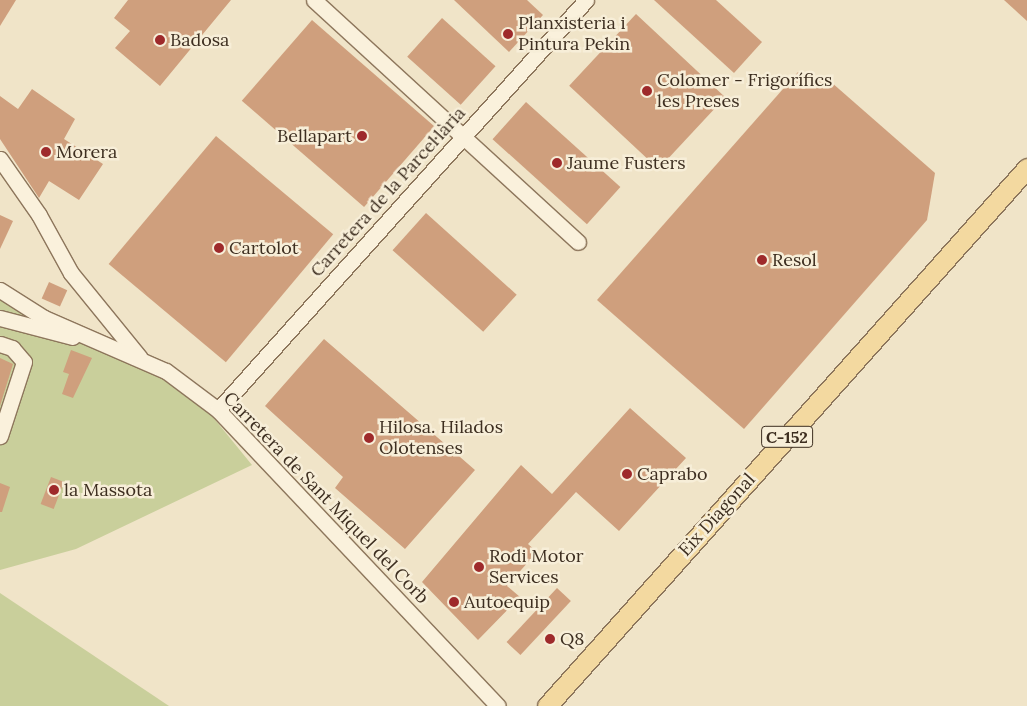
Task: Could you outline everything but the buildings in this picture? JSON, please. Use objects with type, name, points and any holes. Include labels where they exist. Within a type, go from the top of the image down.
[{"type":"main road","name":"Eix Diagonal","points":[[547,706],[1027,168]]},
{"type":"street","points":[[314,0],[465,135],[578,242]]},
{"type":"street","name":"Carretera de la Parcel·lària","points":[[218,410],[586,0]]},
{"type":"street","points":[[0,159],[72,273],[140,358]]},
{"type":"street","name":"Carretera de Sant Miquel del Corb","points":[[0,290],[44,318],[140,358],[166,371],[218,410],[498,706]]},
{"type":"street","points":[[0,318],[25,328],[111,346]]},
{"type":"street","points":[[0,344],[12,348],[24,362],[0,436]]},
{"type":"green space","points":[[0,287],[17,300],[112,341],[199,400],[252,465],[76,549],[0,570]]},
{"type":"green space","points":[[0,593],[169,706],[0,706]]},
{"type":"place","name":"Planxisteria i Pintura Pekin","points":[[508,34]]},
{"type":"place","name":"Badosa","points":[[160,40]]},
{"type":"place","name":"Colomer - Frigorífics les Preses","points":[[647,91]]},
{"type":"place","name":"Bellapart","points":[[362,136]]},
{"type":"place","name":"Morera","points":[[46,152]]},
{"type":"place","name":"Jaume Fusters","points":[[557,163]]},
{"type":"place","name":"Cartolot","points":[[219,248]]},
{"type":"place","name":"Resol","points":[[762,260]]},
{"type":"place","name":"Hilosa. Hilados Olotenses","points":[[369,438]]},
{"type":"place","name":"Caprabo","points":[[627,474]]},
{"type":"place","name":"la Massota","points":[[54,490]]},
{"type":"place","name":"Rodi Motor Services","points":[[479,567]]},
{"type":"place","name":"Autoequip","points":[[454,602]]},
{"type":"place","name":"Q8","points":[[550,639]]}]
